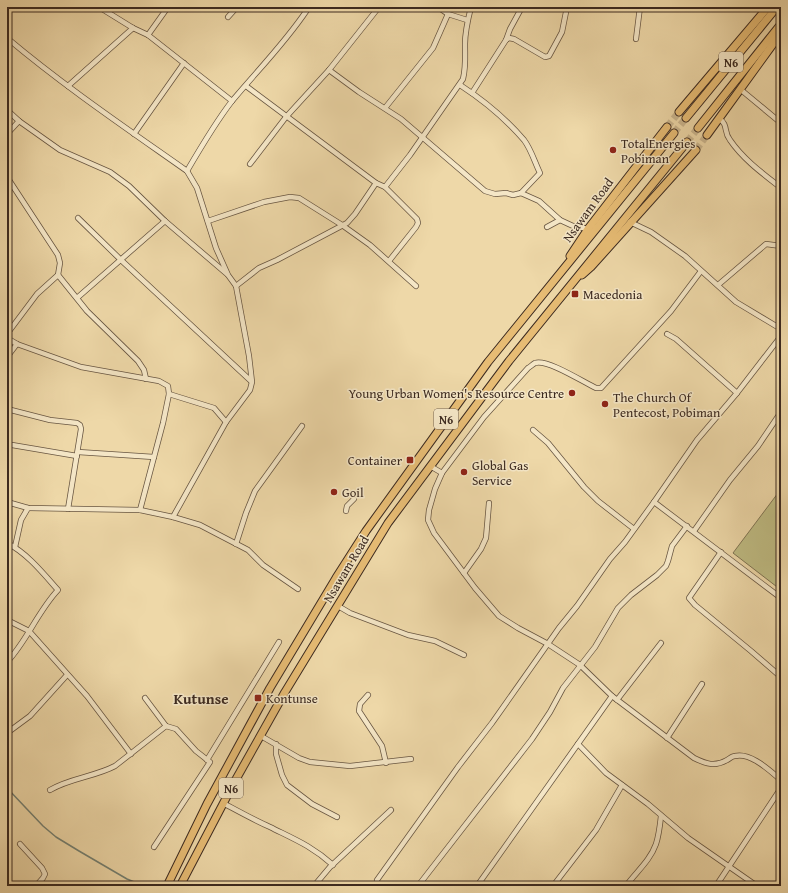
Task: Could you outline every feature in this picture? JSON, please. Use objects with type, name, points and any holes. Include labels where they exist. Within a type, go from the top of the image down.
[{"type":"highway","name":"N6","points":[[679,112],[768,7]]},
{"type":"highway","name":"N6","points":[[686,118],[777,7]]},
{"type":"highway","name":"N6","points":[[698,128],[781,24]]},
{"type":"highway","name":"N6","points":[[707,135],[781,33]]},
{"type":"highway","name":"Nsawam Road","points":[[547,291],[588,229],[667,127]]},
{"type":"highway","name":"Nsawam Road","points":[[167,886],[207,804],[270,688],[366,531],[488,362],[674,133]]},
{"type":"highway","name":"Nsawam Road","points":[[180,886],[223,803],[312,646],[388,523],[508,360],[687,142]]},
{"type":"highway","name":"Nsawam Road","points":[[568,287],[591,267],[696,150]]},
{"type":"highway","points":[[207,804],[215,804],[219,811]]},
{"type":"street","points":[[98,7],[133,28],[148,35],[232,101]]},
{"type":"street","points":[[148,35],[168,7]]},
{"type":"street","points":[[228,17],[237,7]]},
{"type":"street","points":[[250,164],[286,117],[329,70],[379,7]]},
{"type":"street","points":[[438,7],[448,14],[467,20]]},
{"type":"street","points":[[385,186],[410,155],[460,85],[466,70],[465,43],[467,20],[471,7]]},
{"type":"street","points":[[472,93],[506,40],[510,28],[522,7]]},
{"type":"street","points":[[506,40],[514,39],[546,57],[548,56],[562,32],[566,7]]},
{"type":"street","points":[[636,39],[640,7]]},
{"type":"street","points":[[186,171],[206,138],[232,101],[295,27],[306,8]]},
{"type":"street","points":[[385,108],[433,48],[448,14]]},
{"type":"street","points":[[68,86],[133,28]]},
{"type":"street","points":[[7,38],[68,86],[186,171],[198,188],[216,248],[228,275],[236,286],[249,356],[252,382],[250,390],[226,422],[173,517]]},
{"type":"street","points":[[134,134],[184,64]]},
{"type":"street","points":[[329,70],[359,92],[385,108],[423,137],[485,191],[495,194],[506,192],[513,195],[521,193],[540,173],[524,141],[500,116],[460,85]]},
{"type":"street","points":[[246,86],[376,183],[385,186],[417,220],[418,223],[416,227],[389,262]]},
{"type":"street","points":[[740,89],[781,124]]},
{"type":"street","points":[[7,110],[19,121],[60,150],[99,167],[129,186],[165,221],[228,275]]},
{"type":"street","points":[[719,118],[725,124],[727,135],[733,144],[755,168],[780,187]]},
{"type":"street","points":[[7,134],[19,121]]},
{"type":"street","points":[[7,177],[58,256],[60,263],[58,275],[37,294],[7,334]]},
{"type":"street","points":[[236,286],[259,268],[277,260],[352,219],[376,183]]},
{"type":"street","points":[[521,193],[539,201],[560,220],[573,226],[588,229]]},
{"type":"street","points":[[208,221],[264,202],[290,197],[299,198],[342,225],[370,245],[416,286]]},
{"type":"street","points":[[78,218],[252,382]]},
{"type":"street","points":[[547,227],[560,220]]},
{"type":"street","points":[[77,298],[165,221]]},
{"type":"street","points":[[630,222],[651,232],[685,256],[736,302],[781,328]]},
{"type":"street","points":[[718,285],[766,244],[781,246]]},
{"type":"street","points":[[701,271],[671,311],[601,388],[596,388],[542,362],[535,363],[518,377],[504,396],[484,417],[442,474],[435,489],[429,510],[428,520],[434,533],[475,588],[499,616],[548,644],[580,665],[612,696],[694,758],[706,764],[718,764],[734,756],[744,756],[761,764],[781,780]]},
{"type":"street","points":[[58,275],[90,314],[138,361],[144,370],[146,379]]},
{"type":"street","points":[[667,334],[676,339],[737,393]]},
{"type":"street","points":[[377,880],[610,559],[625,542],[697,440],[737,393],[781,336]]},
{"type":"street","points":[[7,338],[17,344],[81,367],[159,381],[168,386],[169,394],[163,423],[140,510]]},
{"type":"street","points":[[7,357],[17,344]]},
{"type":"street","points":[[169,394],[214,408],[226,422]]},
{"type":"street","points":[[7,409],[50,420],[77,423],[80,425],[81,429],[68,510]]},
{"type":"street","points":[[694,531],[730,480],[758,446],[781,412]]},
{"type":"street","points":[[236,544],[255,491],[302,426]]},
{"type":"street","points":[[533,430],[555,452],[584,487],[598,501],[634,529]]},
{"type":"street","points":[[12,445],[77,454],[154,457]]},
{"type":"street","points":[[430,466],[442,474]]},
{"type":"street","points":[[346,511],[347,506],[354,499]]},
{"type":"street","points":[[7,502],[28,508],[68,510],[140,510],[173,517],[200,525],[248,550],[263,565],[298,589]]},
{"type":"street","points":[[464,573],[481,549],[486,538],[489,502]]},
{"type":"street","points":[[654,502],[781,598]]},
{"type":"street","points":[[15,547],[21,520],[28,508]]},
{"type":"street","points":[[418,886],[532,738],[550,712],[563,688],[595,647],[618,608],[631,595],[662,571],[668,561],[672,546],[687,526]]},
{"type":"street","points":[[7,543],[15,547],[34,564],[58,590],[48,602],[7,662]]},
{"type":"street","points":[[721,552],[689,598],[695,605],[751,650],[781,677]]},
{"type":"street","points":[[338,606],[350,613],[408,636],[435,641],[464,655]]},
{"type":"street","points":[[9,621],[29,631],[87,696],[130,754]]},
{"type":"street","points":[[207,760],[279,642]]},
{"type":"street","points":[[617,700],[661,644]]},
{"type":"street","points":[[7,733],[30,716],[67,675]]},
{"type":"street","points":[[667,738],[702,684]]},
{"type":"street","points":[[368,695],[360,704],[359,711],[382,746],[386,763]]},
{"type":"street","points":[[477,886],[612,696]]},
{"type":"street","points":[[146,698],[166,726],[176,729],[196,751],[210,762],[154,847]]},
{"type":"street","points":[[50,790],[66,782],[107,770],[115,766],[166,726]]},
{"type":"street","points":[[261,736],[299,758],[310,762],[350,766],[411,760]]},
{"type":"street","points":[[276,744],[276,754],[282,775],[287,785],[312,804],[337,817]]},
{"type":"street","points":[[578,744],[606,773],[688,838],[757,886]]},
{"type":"street","points":[[552,886],[596,830],[622,785]]},
{"type":"street","points":[[716,886],[781,788]]},
{"type":"street","points":[[223,803],[270,828],[305,844],[323,855],[333,865]]},
{"type":"street","points":[[314,886],[333,865],[391,810]]},
{"type":"street","points":[[626,886],[646,862],[655,845],[661,816]]},
{"type":"street","points":[[20,844],[42,868],[45,874],[36,886]]},
{"type":"shaded area","points":[[781,489],[781,590],[733,553]]},
{"type":"waterway","points":[[7,788],[43,826],[56,837],[127,879],[144,886]]},
{"type":"tunnel","points":[[667,127],[679,112]]},
{"type":"tunnel","points":[[674,133],[686,118]]},
{"type":"tunnel","points":[[687,142],[698,128]]},
{"type":"tunnel","points":[[696,150],[707,135]]},
{"type":"place","name":"TotalEnergies Pobiman","points":[[613,150]]},
{"type":"place","name":"Macedonia","points":[[575,294]]},
{"type":"place","name":"Young Urban Women's Resource Centre","points":[[572,393]]},
{"type":"place","name":"The Church Of Pentecost, Pobiman","points":[[605,404]]},
{"type":"place","name":"Container","points":[[410,460]]},
{"type":"place","name":"Global Gas Service","points":[[464,472]]},
{"type":"place","name":"Goil","points":[[334,492]]},
{"type":"place","name":"Kontunse","points":[[258,698]]},
{"type":"district","name":"Kutunse","points":[[201,698]]}]
